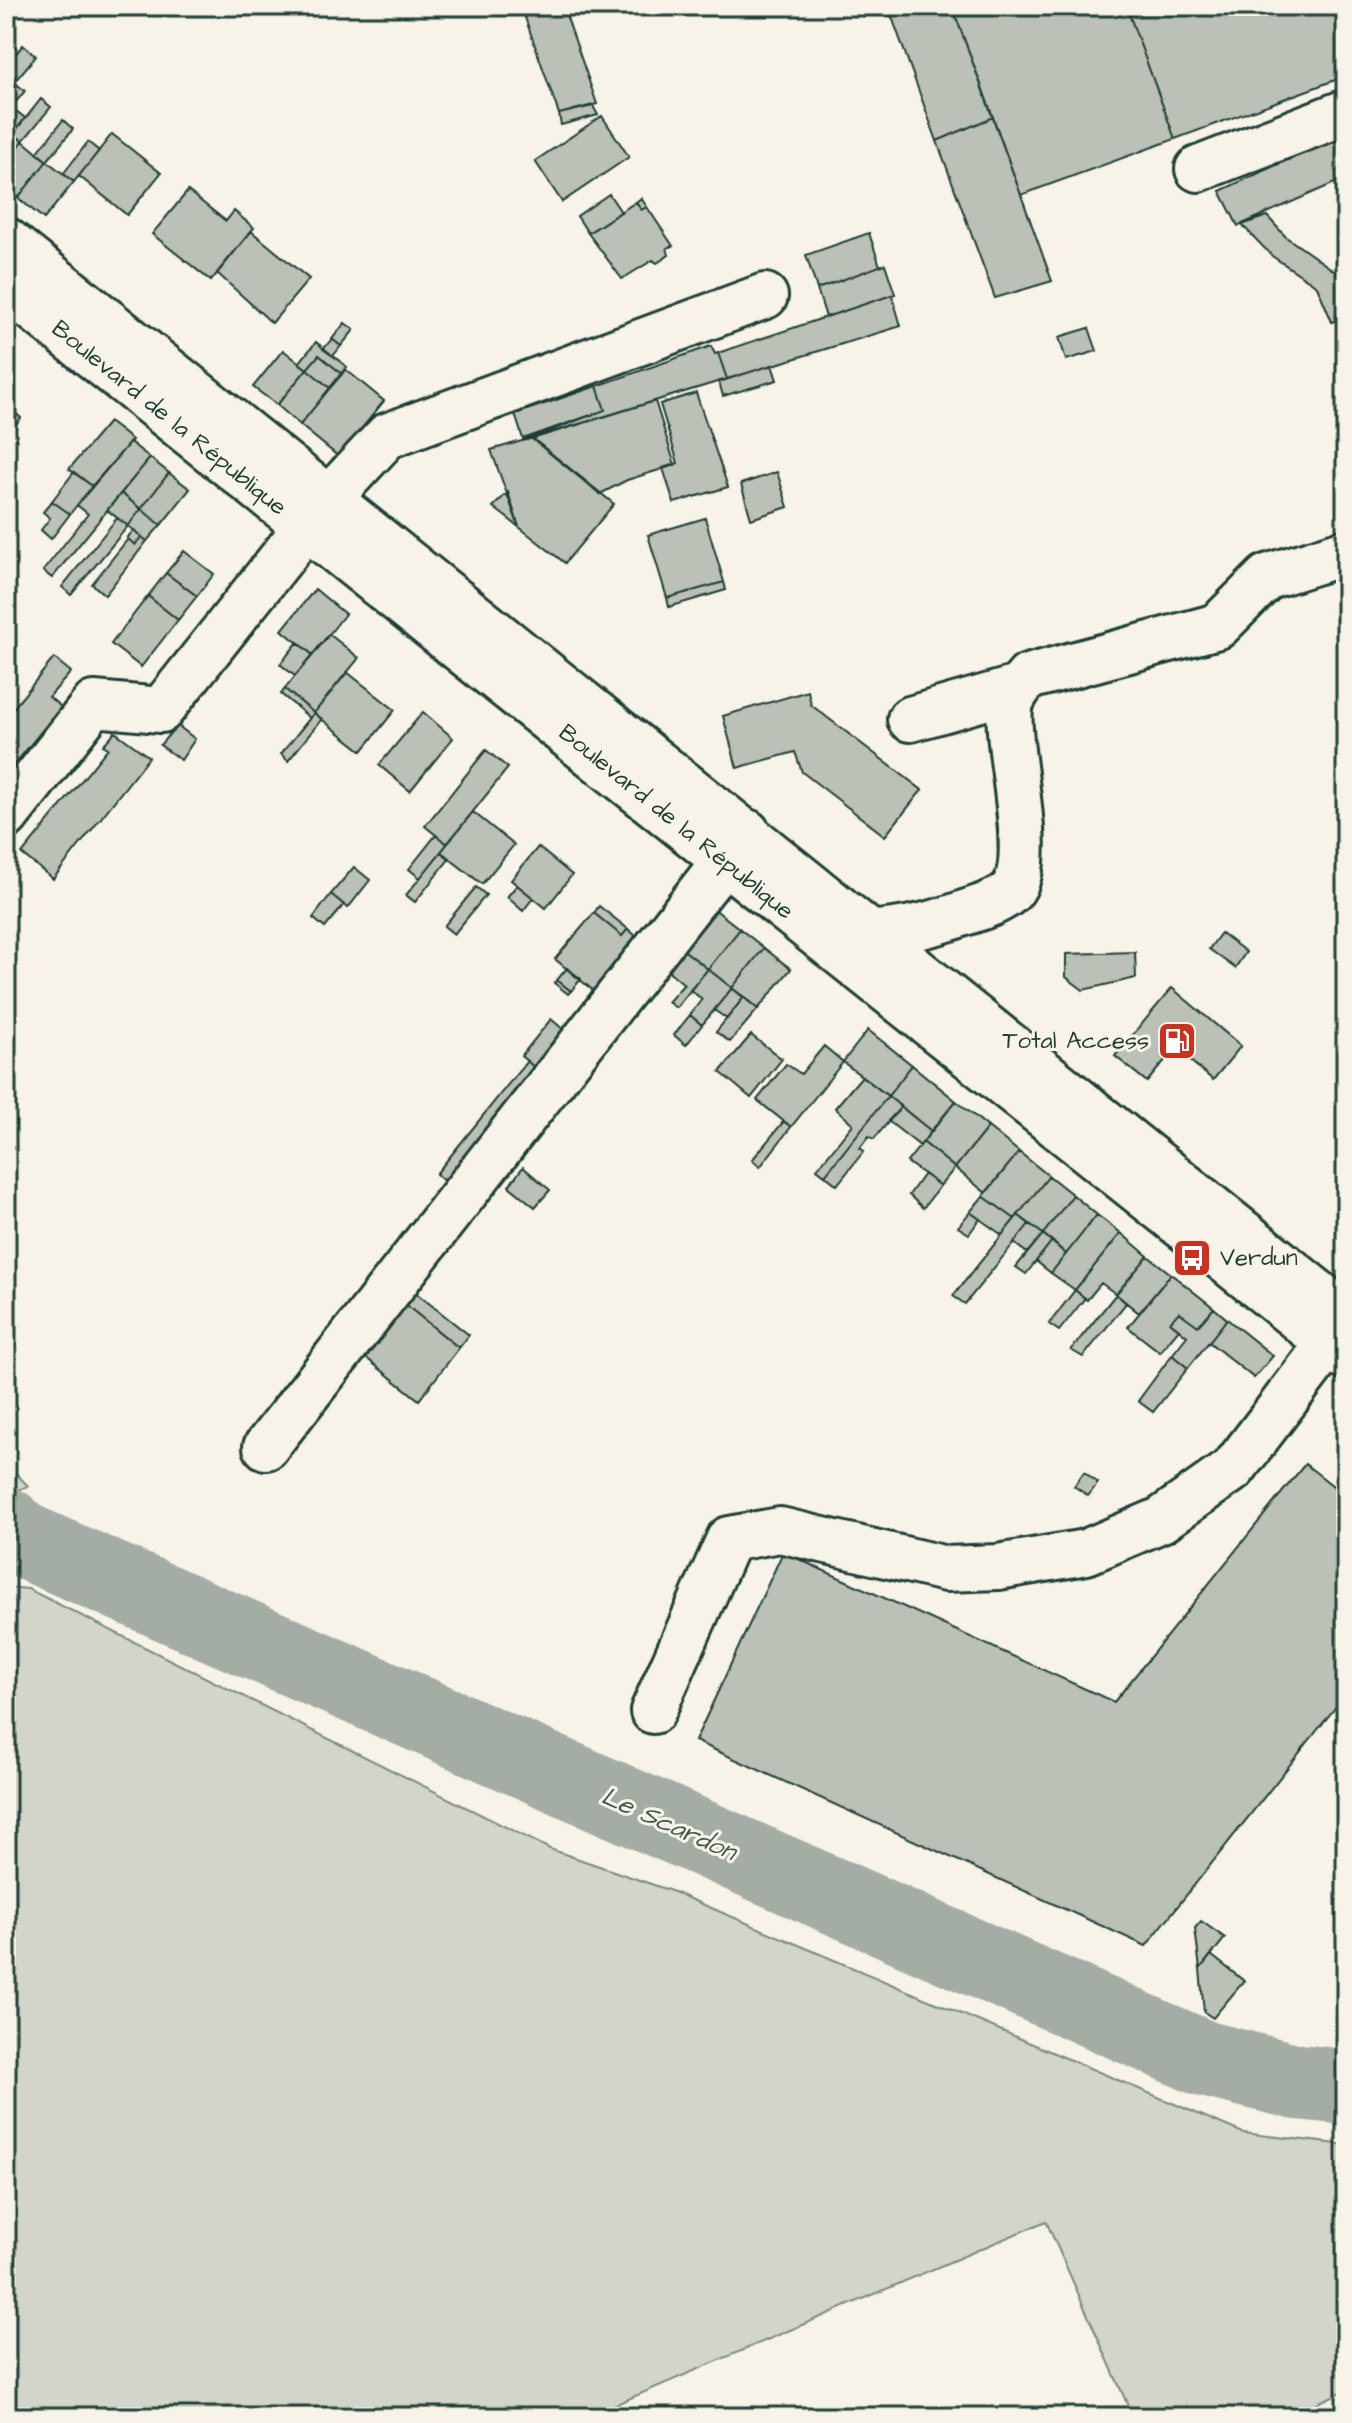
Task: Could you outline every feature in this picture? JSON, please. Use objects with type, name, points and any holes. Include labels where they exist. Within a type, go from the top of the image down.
[{"type":"main road","points":[[1198,169],[1346,112]]},
{"type":"main road","name":"Boulevard de la République","points":[[10,262],[735,847],[873,935],[1342,1334]]},
{"type":"main road","points":[[6,816],[94,704],[161,710],[318,512],[387,436],[765,296]]},
{"type":"main road","points":[[815,934],[873,935],[951,918],[999,900],[1012,890],[1019,876],[1019,802],[1009,708],[1018,688],[1028,677],[1218,626],[1267,577],[1346,552]]},
{"type":"main road","points":[[910,719],[1018,688]]},
{"type":"main road","points":[[266,1447],[735,847]]},
{"type":"main road","name":"Boulevard de la République","points":[[735,847],[815,934],[1342,1334]]},
{"type":"main road","points":[[653,1711],[729,1539],[780,1530],[946,1569],[998,1567],[1086,1552],[1161,1520],[1233,1469],[1342,1334]]},
{"type":"shaded area","points":[[6,1463],[28,1486],[6,1495]]},
{"type":"shaded area","points":[[6,1587],[28,1589],[550,1849],[671,1891],[1243,2133],[1346,2145],[1346,2390],[1287,2417],[1133,2417],[1046,2221],[614,2405],[619,2417],[6,2417]]},
{"type":"building","points":[[521,6],[563,6],[597,104],[559,114]]},
{"type":"building","points":[[888,6],[952,6],[993,117],[937,141]]},
{"type":"building","points":[[952,6],[1126,6],[1175,139],[1021,195]]},
{"type":"building","points":[[1126,6],[1346,6],[1346,76],[1175,139]]},
{"type":"building","points":[[23,45],[36,56],[14,82],[25,91],[6,114],[6,65]]},
{"type":"building","points":[[41,99],[51,107],[23,141],[13,134]]},
{"type":"building","points":[[593,106],[598,115],[561,125],[559,114]]},
{"type":"building","points":[[11,107],[25,118],[13,134],[6,128],[6,114]]},
{"type":"building","points":[[602,116],[629,157],[562,202],[535,161]]},
{"type":"building","points":[[993,117],[1052,281],[995,298],[937,141]]},
{"type":"building","points":[[63,120],[73,129],[47,161],[37,153]]},
{"type":"building","points":[[6,128],[23,141],[6,162]]},
{"type":"building","points":[[1346,133],[1346,178],[1238,226],[1220,191]]},
{"type":"building","points":[[112,134],[161,173],[127,215],[79,176]]},
{"type":"building","points":[[23,141],[47,161],[18,198],[6,189],[6,162]]},
{"type":"building","points":[[88,142],[99,151],[74,182],[63,174]]},
{"type":"building","points":[[47,161],[74,182],[44,219],[18,198]]},
{"type":"building","points":[[188,191],[226,221],[234,211],[254,228],[211,281],[152,234]]},
{"type":"building","points":[[609,194],[621,212],[588,233],[577,216]]},
{"type":"building","points":[[641,198],[647,207],[641,210],[636,202]]},
{"type":"building","points":[[636,202],[641,210],[647,207],[673,246],[667,248],[669,255],[657,263],[653,260],[622,279],[588,233]]},
{"type":"building","points":[[1267,216],[1286,237],[1346,279],[1346,317],[1332,322],[1317,286],[1272,256],[1242,225]]},
{"type":"building","points":[[251,231],[309,279],[272,323],[217,273]]},
{"type":"building","points":[[869,233],[880,266],[817,289],[806,255]]},
{"type":"building","points":[[885,264],[895,294],[826,317],[817,289]]},
{"type":"building","points":[[892,295],[901,326],[727,379],[718,353]]},
{"type":"building","points":[[345,323],[354,330],[341,346],[332,339]]},
{"type":"building","points":[[1089,328],[1097,351],[1066,360],[1059,337]]},
{"type":"building","points":[[332,339],[341,346],[333,356],[323,349]]},
{"type":"building","points":[[316,342],[347,367],[342,374],[319,355],[307,369],[299,363]]},
{"type":"building","points":[[711,346],[715,354],[718,353],[727,379],[523,441],[605,410],[597,386]]},
{"type":"building","points":[[283,350],[307,369],[277,405],[253,387]]},
{"type":"building","points":[[319,355],[342,374],[330,388],[307,369]]},
{"type":"building","points":[[772,365],[777,380],[723,396],[719,382]]},
{"type":"building","points":[[307,369],[330,388],[300,425],[277,405]]},
{"type":"building","points":[[345,369],[384,401],[339,457],[300,425]]},
{"type":"building","points":[[597,386],[605,410],[523,439],[515,414]]},
{"type":"building","points":[[696,393],[728,487],[674,503],[663,468],[678,463],[660,404]]},
{"type":"building","points":[[655,401],[675,465],[627,480],[600,494],[532,439]]},
{"type":"building","points":[[6,405],[21,418],[6,437]]},
{"type":"building","points":[[109,422],[132,440],[92,486],[69,469]]},
{"type":"building","points":[[532,438],[614,504],[565,563],[519,527],[491,450]]},
{"type":"building","points":[[130,442],[150,458],[52,578],[43,571],[88,514],[77,505]]},
{"type":"building","points":[[150,458],[169,473],[141,509],[121,493]]},
{"type":"building","points":[[74,472],[92,486],[70,514],[52,501]]},
{"type":"building","points":[[777,472],[788,507],[751,519],[741,484]]},
{"type":"building","points":[[169,473],[190,489],[161,525],[141,509]]},
{"type":"building","points":[[508,492],[519,527],[493,507]]},
{"type":"building","points":[[121,493],[141,509],[128,526],[107,510]]},
{"type":"building","points":[[52,501],[70,514],[51,539],[41,530],[50,518],[43,512]]},
{"type":"building","points":[[141,509],[161,525],[147,541],[128,526]]},
{"type":"building","points":[[117,518],[128,526],[71,595],[62,587]]},
{"type":"building","points":[[705,518],[724,582],[667,598],[648,535]]},
{"type":"building","points":[[134,530],[141,537],[135,545],[127,538]]},
{"type":"building","points":[[141,537],[147,541],[105,595],[92,584],[128,539],[135,545]]},
{"type":"building","points":[[184,551],[214,574],[197,596],[166,573]]},
{"type":"building","points":[[166,573],[197,596],[178,620],[148,596]]},
{"type":"building","points":[[724,582],[726,590],[669,607],[667,598]]},
{"type":"building","points":[[315,589],[345,614],[313,655],[282,630]]},
{"type":"building","points":[[148,596],[178,620],[141,667],[111,644]]},
{"type":"building","points":[[329,634],[359,658],[314,713],[285,689]]},
{"type":"building","points":[[298,642],[313,655],[295,676],[280,664]]},
{"type":"building","points":[[54,658],[71,672],[49,697],[61,707],[6,775],[6,717]]},
{"type":"building","points":[[347,672],[395,710],[362,751],[314,713]]},
{"type":"building","points":[[285,689],[314,713],[310,718],[281,694]]},
{"type":"building","points":[[808,691],[811,705],[922,790],[885,836],[802,772],[795,752],[737,768],[723,716]]},
{"type":"building","points":[[423,712],[453,738],[410,791],[379,765]]},
{"type":"building","points":[[314,713],[322,719],[288,761],[281,754]]},
{"type":"building","points":[[177,725],[195,739],[181,760],[160,745]]},
{"type":"building","points":[[115,732],[149,757],[53,879],[22,854],[108,748],[103,745]]},
{"type":"building","points":[[486,750],[508,768],[447,844],[425,826]]},
{"type":"building","points":[[473,812],[514,845],[482,884],[441,852]]},
{"type":"building","points":[[436,835],[447,844],[420,878],[409,869]]},
{"type":"building","points":[[538,847],[572,875],[546,908],[511,880]]},
{"type":"building","points":[[441,852],[450,858],[415,902],[406,895]]},
{"type":"building","points":[[354,867],[370,880],[348,908],[331,894]]},
{"type":"building","points":[[517,885],[533,898],[523,911],[507,897]]},
{"type":"building","points":[[476,887],[486,895],[454,934],[444,926]]},
{"type":"building","points":[[331,894],[344,905],[325,928],[313,918]]},
{"type":"building","points":[[599,906],[628,929],[622,936],[594,913]]},
{"type":"building","points":[[713,908],[740,929],[708,969],[681,948]]},
{"type":"building","points":[[594,913],[622,936],[628,929],[645,944],[601,997],[555,959]]},
{"type":"building","points":[[740,929],[764,948],[732,988],[708,969]]},
{"type":"building","points":[[1221,933],[1246,952],[1235,968],[1209,949]]},
{"type":"building","points":[[681,948],[708,969],[676,1008],[668,1002],[684,984],[665,968]]},
{"type":"building","points":[[764,948],[791,969],[758,1009],[732,988]]},
{"type":"building","points":[[1135,952],[1136,978],[1083,990],[1066,977],[1066,954]]},
{"type":"building","points":[[567,968],[581,979],[571,991],[557,980]]},
{"type":"building","points":[[708,969],[732,988],[702,1025],[690,1015],[702,999],[690,990]]},
{"type":"building","points":[[557,980],[571,991],[568,994],[554,983]]},
{"type":"building","points":[[732,988],[744,997],[727,1019],[714,1010]]},
{"type":"building","points":[[1172,988],[1241,1046],[1213,1080],[1175,1048],[1147,1082],[1115,1056]]},
{"type":"building","points":[[744,997],[758,1009],[730,1042],[716,1032]]},
{"type":"building","points":[[690,1015],[702,1025],[686,1045],[674,1035]]},
{"type":"building","points":[[551,1019],[571,1036],[541,1073],[521,1056]]},
{"type":"building","points":[[868,1030],[912,1065],[888,1096],[843,1062]]},
{"type":"building","points":[[751,1035],[782,1059],[751,1098],[720,1072]]},
{"type":"building","points":[[824,1046],[843,1062],[791,1127],[757,1100],[786,1064],[801,1074]]},
{"type":"building","points":[[527,1061],[541,1073],[449,1186],[436,1174]]},
{"type":"building","points":[[912,1065],[956,1101],[931,1131],[888,1096]]},
{"type":"building","points":[[862,1076],[888,1096],[825,1175],[817,1169],[853,1124],[835,1108]]},
{"type":"building","points":[[888,1096],[901,1107],[874,1139],[869,1136],[860,1148],[864,1151],[837,1185],[825,1175]]},
{"type":"building","points":[[956,1101],[988,1127],[955,1168],[923,1142]]},
{"type":"building","points":[[901,1107],[931,1131],[920,1146],[888,1121]]},
{"type":"building","points":[[784,1121],[791,1127],[760,1167],[752,1160]]},
{"type":"building","points":[[988,1127],[1019,1152],[986,1193],[955,1168]]},
{"type":"building","points":[[923,1142],[955,1168],[940,1186],[907,1162]]},
{"type":"building","points":[[1019,1152],[1049,1176],[1015,1219],[983,1196]]},
{"type":"building","points":[[523,1167],[550,1190],[535,1207],[509,1186]]},
{"type":"building","points":[[924,1174],[940,1186],[923,1208],[909,1195]]},
{"type":"building","points":[[1049,1176],[1073,1195],[1043,1234],[1018,1215]]},
{"type":"building","points":[[1073,1195],[1097,1215],[1066,1254],[1043,1234]]},
{"type":"building","points":[[983,1196],[1015,1219],[1002,1235],[970,1212]]},
{"type":"building","points":[[970,1212],[980,1219],[969,1234],[958,1227]]},
{"type":"building","points":[[1018,1215],[1029,1224],[1014,1243],[965,1304],[953,1296]]},
{"type":"building","points":[[1097,1215],[1121,1233],[1075,1290],[1051,1273]]},
{"type":"building","points":[[1029,1224],[1043,1234],[1027,1253],[1014,1243]]},
{"type":"building","points":[[1121,1233],[1148,1256],[1116,1294],[1101,1283],[1087,1300],[1075,1290]]},
{"type":"building","points":[[1043,1234],[1052,1241],[1026,1274],[1016,1267]]},
{"type":"building","points":[[1052,1241],[1066,1254],[1051,1273],[1036,1261]]},
{"type":"building","points":[[1148,1256],[1171,1274],[1139,1313],[1116,1294]]},
{"type":"building","points":[[1171,1274],[1214,1308],[1198,1326],[1179,1312],[1170,1322],[1179,1329],[1160,1352],[1128,1327]]},
{"type":"building","points":[[1075,1290],[1085,1298],[1059,1331],[1049,1324]]},
{"type":"building","points":[[416,1293],[469,1335],[459,1348],[406,1305]]},
{"type":"building","points":[[1116,1294],[1126,1303],[1083,1357],[1071,1350]]},
{"type":"building","points":[[406,1305],[459,1348],[419,1400],[365,1357]]},
{"type":"building","points":[[1214,1308],[1227,1319],[1188,1368],[1172,1355],[1187,1336],[1170,1322],[1179,1312],[1198,1326]]},
{"type":"building","points":[[1227,1319],[1273,1356],[1254,1378],[1209,1342]]},
{"type":"building","points":[[1172,1355],[1188,1368],[1153,1412],[1138,1401]]},
{"type":"building","points":[[1305,1464],[1346,1496],[1346,1694],[1146,1946],[695,1741],[783,1552],[1114,1702]]},
{"type":"building","points":[[1084,1472],[1098,1483],[1088,1496],[1074,1486]]},
{"type":"building","points":[[1201,1921],[1225,1938],[1200,1969],[1195,1928]]},
{"type":"building","points":[[1211,1955],[1244,1981],[1213,2018],[1204,2012],[1200,1969]]},
{"type":"waterway","name":"Le Scardon","points":[[6,1525],[23,1540],[1205,2059],[1298,2082],[1346,2087]]},
{"type":"place","name":"Total Access","points":[[1177,1041]]},
{"type":"place","name":"Verdun","points":[[1192,1258]]}]
